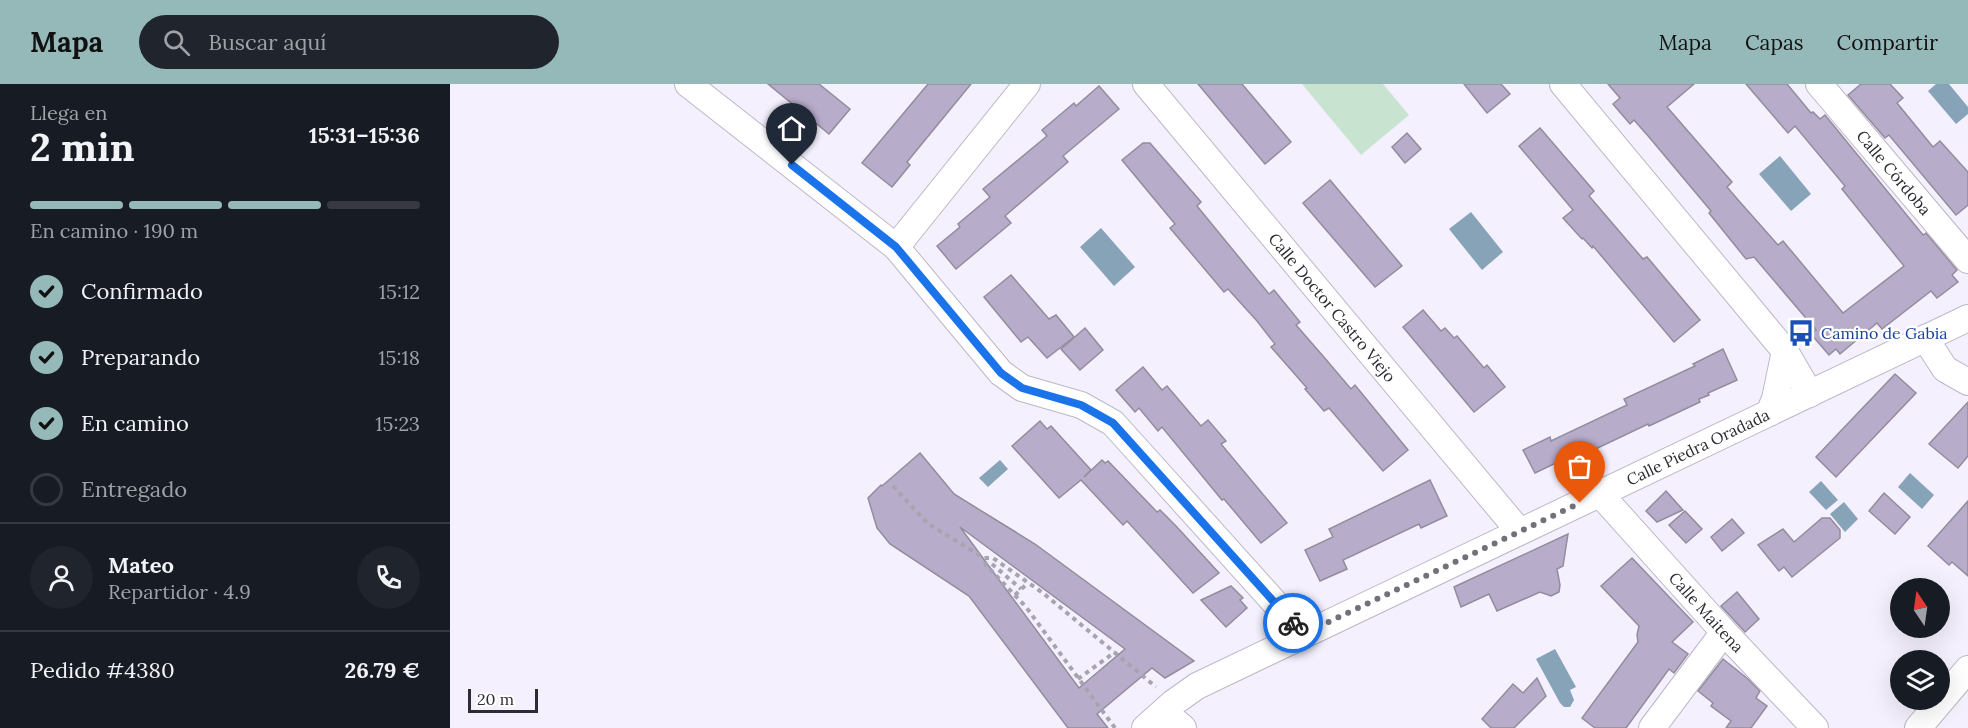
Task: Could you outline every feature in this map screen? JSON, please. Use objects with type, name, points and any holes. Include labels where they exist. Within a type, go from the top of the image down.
[{"type":"street","points":[[688,84],[896,247],[1001,373],[1022,388],[1081,405],[1113,423],[1303,634]]},
{"type":"street","points":[[896,247],[1028,84]]},
{"type":"street","name":"Calle Doctor Castro Viejo","points":[[1146,84],[1519,531]]},
{"type":"street","name":"Calle Córdoba","points":[[1819,84],[1968,260]]},
{"type":"street","points":[[1569,86],[1817,390]]},
{"type":"street","name":"Calle Piedra Oradada","points":[[1145,728],[1197,686],[1968,318]]},
{"type":"street","points":[[1925,338],[1945,369],[1968,382]]},
{"type":"street","points":[[1769,413],[1775,399],[1785,351]]},
{"type":"street","name":"Calle Maitena","points":[[1600,494],[1724,632],[1815,728]]},
{"type":"street","points":[[1652,728],[1724,632]]},
{"type":"street","points":[[1918,728],[1968,669]]},
{"type":"street","points":[[1169,707],[1183,728]]},
{"type":"path","points":[[893,486],[927,523],[984,558],[993,558],[1115,652],[1169,707]]},
{"type":"path","points":[[984,558],[986,564],[1026,607],[1115,728]]},
{"type":"path","points":[[992,564],[1022,589]]},
{"type":"path","points":[[1015,595],[1028,583]]},
{"type":"path","points":[[1078,679],[1115,652]]},
{"type":"green space","points":[[1302,84],[1383,84],[1409,115],[1361,155]]},
{"type":"water","points":[[1936,84],[1949,84],[1968,107],[1968,114],[1956,124],[1928,91]]},
{"type":"water","points":[[1780,156],[1811,194],[1791,211],[1759,174]]},
{"type":"water","points":[[1471,212],[1503,252],[1482,270],[1449,229]]},
{"type":"water","points":[[1101,228],[1135,267],[1114,286],[1080,247]]},
{"type":"water","points":[[1000,460],[1008,469],[988,487],[979,478]]},
{"type":"water","points":[[1910,473],[1934,495],[1922,509],[1898,487]]},
{"type":"water","points":[[1821,481],[1838,500],[1826,510],[1809,492]]},
{"type":"water","points":[[1844,502],[1858,519],[1845,532],[1830,514]]},
{"type":"water","points":[[1555,649],[1576,687],[1570,690],[1574,700],[1570,707],[1564,707],[1560,703],[1536,659]]},
{"type":"building","points":[[768,84],[819,84],[850,109],[829,134]]},
{"type":"building","points":[[928,84],[971,84],[907,162],[910,165],[892,187],[862,163]]},
{"type":"building","points":[[1198,84],[1242,84],[1291,142],[1265,164]]},
{"type":"building","points":[[1464,84],[1501,84],[1510,94],[1487,113]]},
{"type":"building","points":[[1608,84],[1694,84],[1667,107],[1732,182],[1727,187],[1778,245],[1783,241],[1843,313],[1904,266],[1842,189],[1845,186],[1795,126],[1788,133],[1746,84],[1787,84],[1811,113],[1813,112],[1820,119],[1825,115],[1923,235],[1926,233],[1957,270],[1952,275],[1958,282],[1937,298],[1931,291],[1882,329],[1877,323],[1840,354],[1836,349],[1829,355],[1811,334],[1816,330],[1754,257],[1746,259],[1709,213],[1711,211],[1649,137],[1634,120],[1630,124],[1613,104],[1620,98]]},
{"type":"building","points":[[1861,84],[1890,84],[1903,98],[1897,103],[1933,147],[1940,141],[1968,172],[1968,205],[1956,215],[1889,135],[1885,138],[1848,95]]},
{"type":"building","points":[[1099,86],[1119,109],[1063,156],[1068,162],[1005,216],[1011,223],[956,269],[937,246],[960,227],[958,224],[990,197],[983,189],[1047,136],[1042,130],[1074,103],[1076,106]]},
{"type":"building","points":[[1540,128],[1594,191],[1589,196],[1643,259],[1647,257],[1700,320],[1674,342],[1593,246],[1592,248],[1582,239],[1563,218],[1573,210],[1519,146]]},
{"type":"building","points":[[1407,133],[1421,149],[1405,163],[1392,147]]},
{"type":"building","points":[[1143,143],[1150,143],[1201,202],[1197,206],[1269,294],[1274,290],[1300,322],[1296,325],[1351,389],[1355,385],[1408,450],[1383,471],[1329,408],[1324,411],[1271,347],[1275,344],[1257,321],[1228,289],[1224,292],[1170,228],[1175,224],[1122,160]]},
{"type":"building","points":[[1330,180],[1402,266],[1375,287],[1303,203]]},
{"type":"building","points":[[1011,275],[1049,319],[1056,315],[1074,337],[1047,358],[1028,337],[1021,342],[984,297]]},
{"type":"building","points":[[1423,310],[1441,331],[1445,328],[1454,338],[1457,336],[1484,368],[1487,365],[1505,387],[1474,412],[1403,327]]},
{"type":"building","points":[[1085,328],[1103,350],[1080,370],[1061,349]]},
{"type":"building","points":[[1723,349],[1737,380],[1708,393],[1709,395],[1699,399],[1700,402],[1649,426],[1648,424],[1562,465],[1560,461],[1535,473],[1523,450],[1550,437],[1551,441],[1627,405],[1624,399],[1695,366],[1693,364]]},
{"type":"building","points":[[1143,367],[1162,390],[1167,386],[1201,426],[1208,420],[1226,441],[1221,444],[1287,523],[1261,543],[1162,427],[1158,431],[1139,408],[1135,412],[1116,390]]},
{"type":"building","points":[[1895,374],[1916,393],[1836,477],[1816,457]]},
{"type":"building","points":[[1968,402],[1968,456],[1958,468],[1929,444]]},
{"type":"building","points":[[1040,421],[1047,429],[1051,426],[1091,470],[1084,477],[1102,460],[1105,463],[1108,461],[1157,512],[1160,510],[1176,526],[1219,573],[1193,593],[1127,521],[1123,525],[1081,480],[1059,498],[1012,446]]},
{"type":"building","points":[[920,453],[954,494],[1035,544],[1194,661],[1165,678],[1152,668],[1097,714],[1108,728],[1068,728],[969,596],[890,544],[877,528],[868,498]],"holes":[[[960,527],[1125,649],[1079,688]]]},
{"type":"building","points":[[1430,480],[1447,516],[1421,528],[1419,524],[1343,560],[1347,569],[1320,581],[1305,550],[1333,537],[1329,529]]},
{"type":"building","points":[[1666,491],[1683,510],[1657,522],[1646,511]]},
{"type":"building","points":[[1884,493],[1910,517],[1895,534],[1869,511]]},
{"type":"building","points":[[1968,501],[1968,576],[1952,562],[1949,565],[1928,546]]},
{"type":"building","points":[[1685,511],[1702,529],[1686,543],[1669,525]]},
{"type":"building","points":[[1822,518],[1830,518],[1840,530],[1840,538],[1792,577],[1784,567],[1779,571],[1758,545],[1783,529],[1794,542]]},
{"type":"building","points":[[1732,519],[1744,533],[1722,551],[1711,537]]},
{"type":"building","points":[[1568,534],[1563,566],[1557,569],[1559,592],[1551,596],[1540,592],[1497,611],[1489,594],[1461,607],[1454,587]]},
{"type":"building","points":[[1632,558],[1693,622],[1672,642],[1688,654],[1674,673],[1669,669],[1626,728],[1595,728],[1582,718],[1638,642],[1639,626],[1601,586]]},
{"type":"building","points":[[1231,586],[1243,598],[1240,600],[1247,608],[1226,627],[1201,600]]},
{"type":"building","points":[[1737,592],[1759,619],[1745,632],[1721,606]]},
{"type":"building","points":[[1723,659],[1760,691],[1756,698],[1767,706],[1751,728],[1726,728],[1731,721],[1711,706],[1713,703],[1698,691]]},
{"type":"building","points":[[1537,678],[1546,696],[1514,728],[1491,728],[1482,719],[1513,684],[1523,693]]},
{"type":"way so far","points":[[1293,623],[1303,634],[1580,503]]},
{"type":"place","name":"Camino de Gabia","points":[[1801,333]]},
{"type":"route","points":[[792,165],[896,247],[1001,373],[1022,388],[1081,405],[1113,423],[1293,623]]}]
